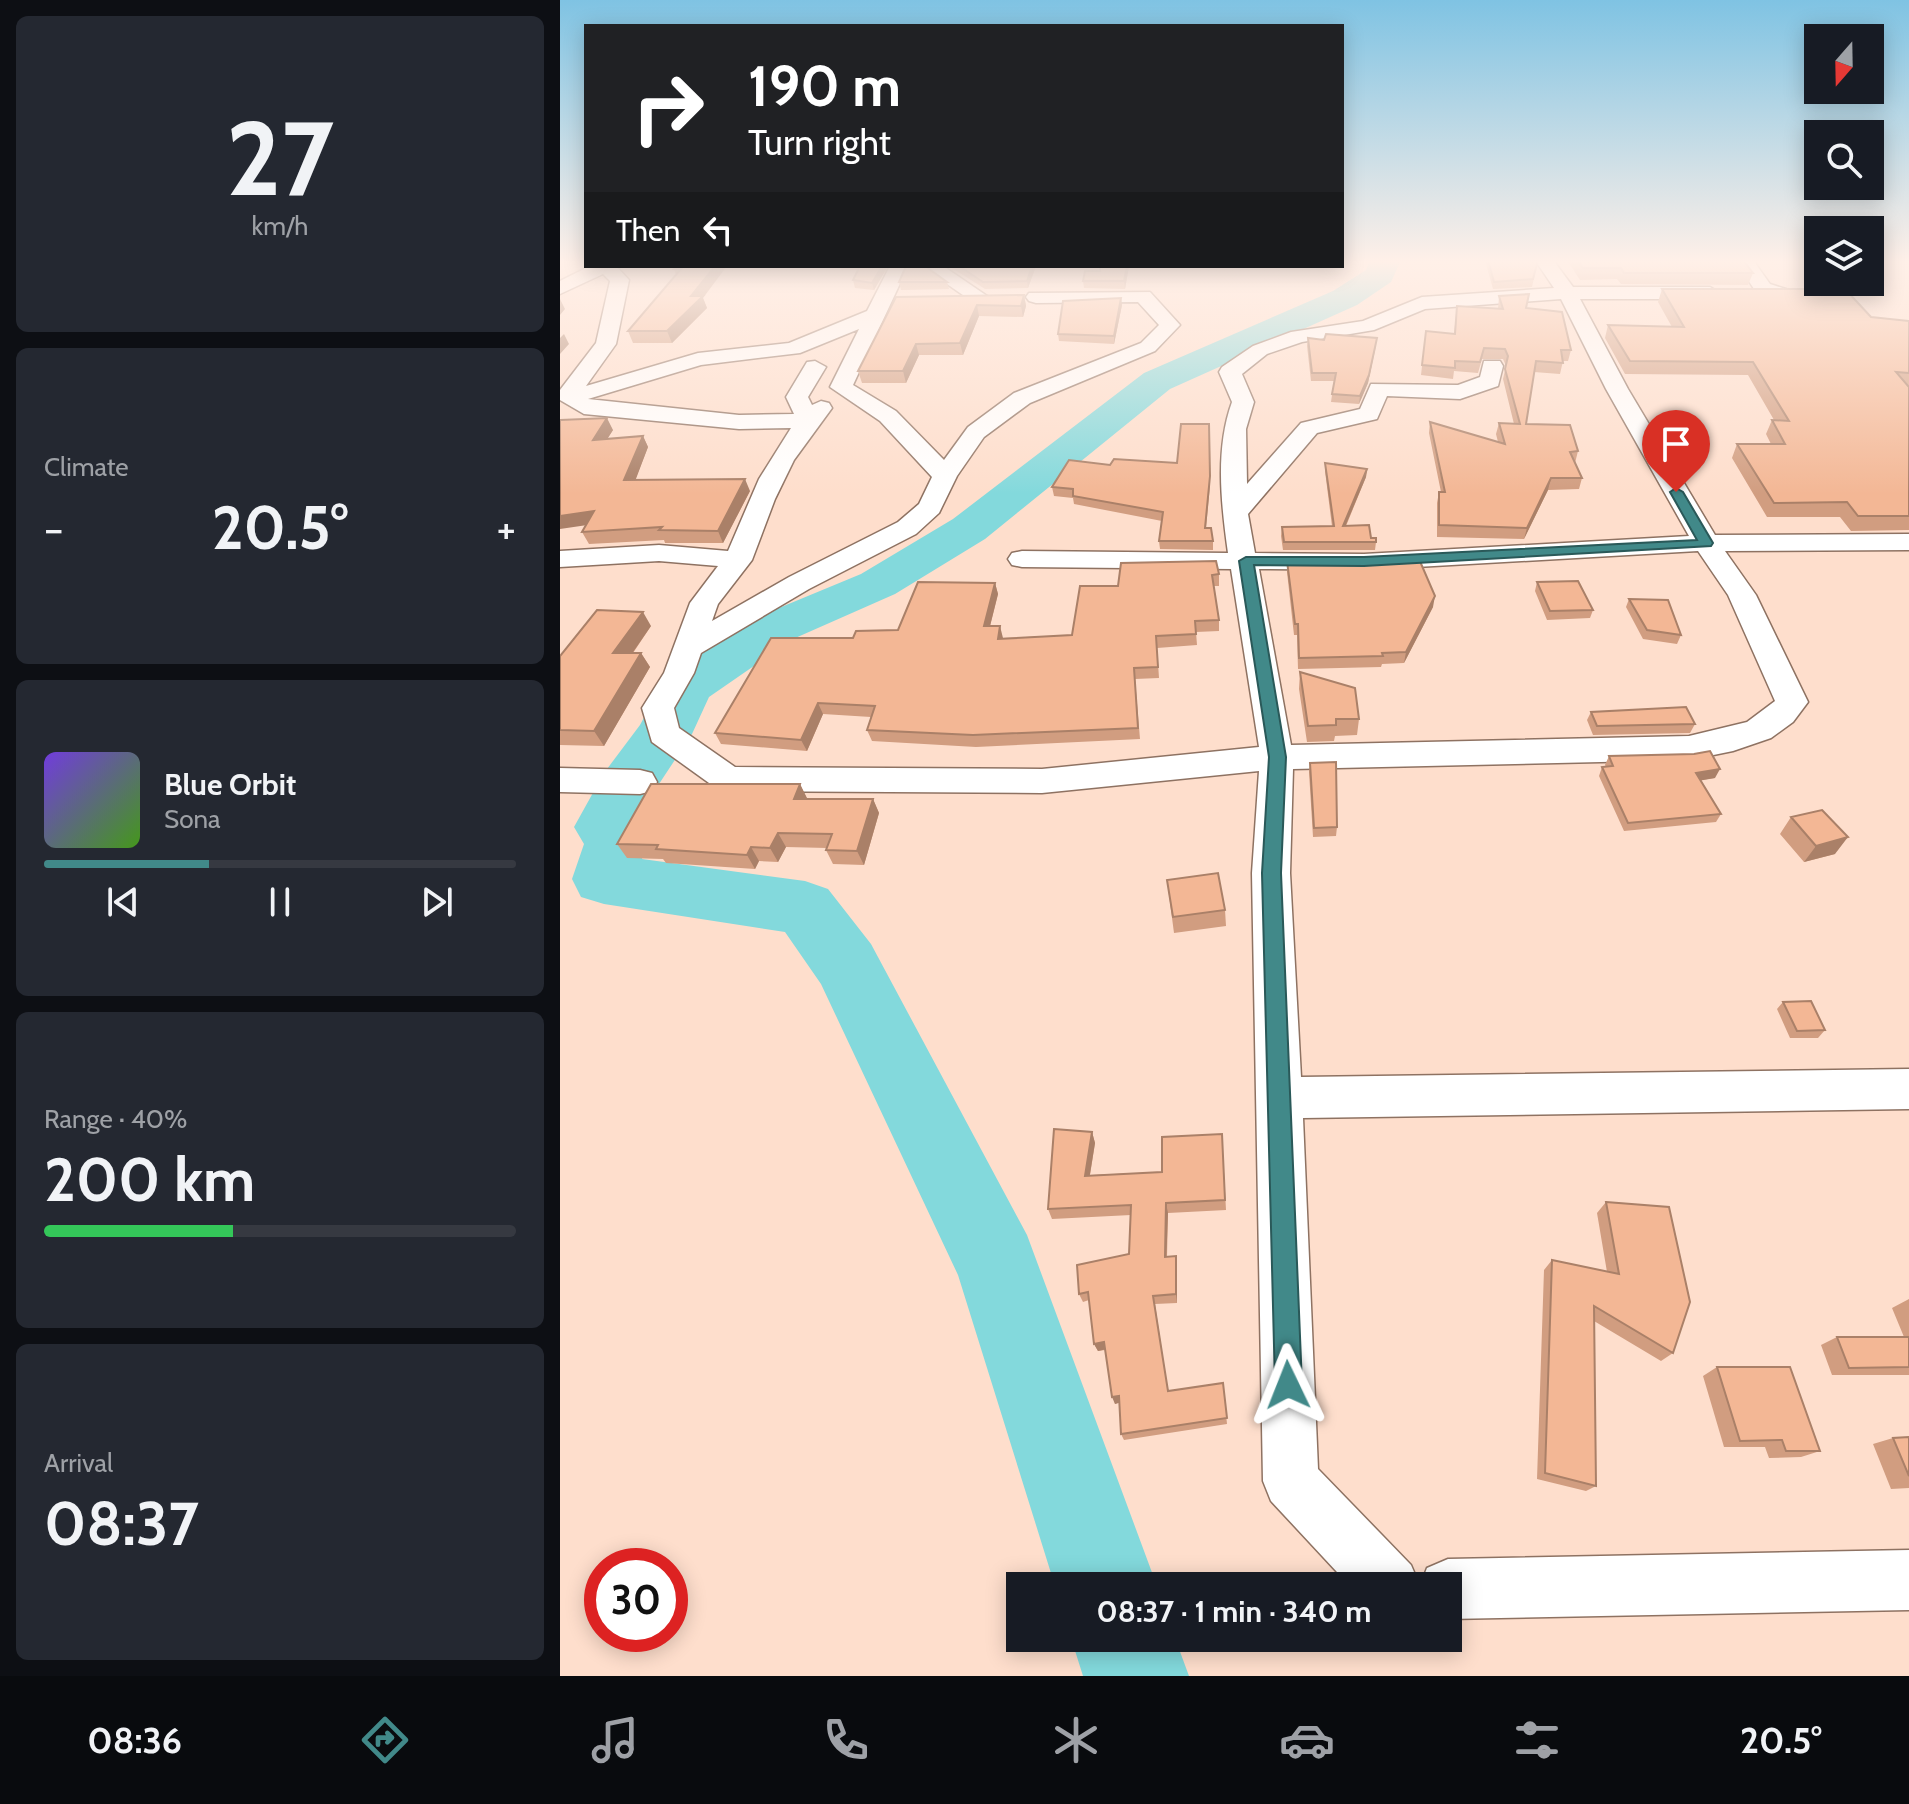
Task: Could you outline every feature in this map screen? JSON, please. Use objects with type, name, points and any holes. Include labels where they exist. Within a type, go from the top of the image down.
[{"type":"street","points":[[564,395],[606,344],[607,338]]},
{"type":"street","points":[[606,344],[630,357],[698,359],[793,349],[815,338]]},
{"type":"street","points":[[865,338],[841,387],[808,421],[764,488],[738,560],[704,603],[679,673],[658,708],[664,734],[728,779],[1042,781],[1277,757],[1689,748],[1743,737],[1779,720],[1792,702],[1742,595],[1706,543],[1591,338]]},
{"type":"street","points":[[686,649],[799,583],[907,528],[930,508],[945,476],[976,432],[1022,398],[1148,347],[1157,338]]},
{"type":"street","points":[[1292,338],[1260,350],[1230,372],[1243,402],[1234,429],[1235,513],[1246,561],[1277,757],[1271,873],[1291,1481],[1377,1572]]},
{"type":"street","points":[[793,349],[841,387],[888,416],[945,476]]},
{"type":"street","points":[[564,395],[594,392],[698,359]]},
{"type":"street","points":[[1235,513],[1309,428],[1369,414],[1379,389],[1460,392],[1490,381],[1492,366]]},
{"type":"street","points":[[808,421],[797,397],[815,367]]},
{"type":"street","points":[[564,395],[584,407],[739,422],[808,421]]},
{"type":"street","points":[[1022,559],[1364,562],[1706,543],[1909,542]]},
{"type":"street","points":[[560,559],[659,553],[738,560]]},
{"type":"street","points":[[560,780],[640,782]]},
{"type":"street","points":[[1280,1098],[1909,1089]]},
{"type":"street","points":[[1462,1589],[1909,1580]]},
{"type":"building","points":[[875,338],[962,338],[960,343],[916,344],[903,371],[858,371]]},
{"type":"building","points":[[1308,338],[1377,338],[1369,375],[1360,396],[1332,394],[1336,373],[1312,373]]},
{"type":"building","points":[[1425,338],[1568,338],[1571,350],[1561,350],[1563,363],[1536,361],[1526,424],[1570,425],[1578,451],[1570,452],[1582,478],[1551,478],[1527,528],[1439,525],[1439,492],[1445,492],[1430,422],[1505,444],[1499,423],[1520,424],[1505,369],[1508,356],[1505,349],[1484,348],[1480,362],[1455,361],[1455,368],[1422,365]]},
{"type":"building","points":[[1616,338],[1909,338],[1909,373],[1896,372],[1909,387],[1909,516],[1858,516],[1847,502],[1774,503],[1737,444],[1785,444],[1772,420],[1789,421],[1753,362],[1630,361]]},
{"type":"building","points":[[607,418],[593,440],[643,436],[624,480],[745,479],[718,531],[659,530],[662,527],[582,532],[594,511],[560,516],[560,420]]},
{"type":"building","points":[[1181,424],[1209,424],[1210,476],[1205,528],[1211,528],[1213,541],[1159,541],[1163,512],[1073,496],[1073,489],[1052,487],[1069,460],[1110,465],[1114,459],[1177,463]]},
{"type":"building","points":[[1325,463],[1367,469],[1343,526],[1369,525],[1371,538],[1376,538],[1376,542],[1284,542],[1282,527],[1334,526]]},
{"type":"building","points":[[1419,559],[1435,596],[1406,652],[1382,653],[1383,656],[1299,658],[1298,624],[1295,624],[1287,561]]},
{"type":"building","points":[[1216,561],[1219,574],[1212,575],[1219,620],[1195,621],[1196,634],[1156,636],[1158,667],[1134,668],[1138,728],[973,735],[867,730],[875,706],[818,703],[801,740],[715,733],[771,638],[853,638],[856,631],[898,630],[918,582],[995,583],[984,626],[1000,626],[998,639],[1072,635],[1080,586],[1118,586],[1121,563]]},
{"type":"building","points":[[1578,581],[1593,610],[1550,611],[1537,582]]},
{"type":"building","points":[[1629,599],[1668,600],[1681,635],[1647,630]]},
{"type":"building","points":[[597,610],[643,612],[613,653],[641,653],[594,731],[560,730],[560,656]]},
{"type":"building","points":[[1300,672],[1355,688],[1359,719],[1336,719],[1336,725],[1308,726]]},
{"type":"building","points":[[1686,707],[1695,724],[1597,726],[1591,712]]},
{"type":"building","points":[[1710,751],[1720,769],[1696,773],[1721,814],[1628,823],[1602,767],[1613,766],[1609,756]]},
{"type":"building","points":[[1336,762],[1337,827],[1314,828],[1310,763]]},
{"type":"building","points":[[651,784],[800,784],[794,799],[873,799],[857,851],[826,850],[832,834],[778,833],[770,848],[751,847],[747,855],[656,849],[658,845],[617,844]]},
{"type":"building","points":[[1822,810],[1848,837],[1816,846],[1791,817]]},
{"type":"building","points":[[1218,873],[1225,910],[1173,917],[1167,880]]},
{"type":"building","points":[[1811,1001],[1825,1030],[1797,1031],[1783,1002]]},
{"type":"building","points":[[1054,1129],[1092,1132],[1085,1176],[1162,1172],[1162,1137],[1222,1134],[1225,1200],[1166,1203],[1165,1257],[1176,1256],[1176,1294],[1153,1296],[1168,1391],[1223,1383],[1227,1418],[1121,1434],[1119,1396],[1112,1397],[1104,1342],[1094,1344],[1088,1292],[1079,1294],[1077,1265],[1129,1254],[1131,1205],[1048,1209]]},
{"type":"building","points":[[1606,1202],[1669,1207],[1690,1302],[1673,1353],[1594,1306],[1596,1486],[1545,1473],[1552,1260],[1619,1274]]},
{"type":"building","points":[[1837,1337],[1909,1337],[1909,1367],[1849,1368]]},
{"type":"building","points":[[1717,1367],[1790,1367],[1820,1451],[1786,1451],[1782,1440],[1740,1441]]},
{"type":"building","points":[[1909,1437],[1909,1476],[1893,1438]]},
{"type":"waterway","points":[[605,827],[625,788],[664,734],[687,686],[775,628],[878,584],[969,529],[1157,381],[1254,338]]},
{"type":"waterway","points":[[637,797],[620,829],[604,879],[805,908],[847,965],[997,1265],[1101,1572]]},
{"type":"waterway","points":[[1128,1652],[1136,1676]]},
{"type":"route","points":[[1288,1385],[1271,873],[1277,757],[1246,561],[1364,562],[1706,543],[1676,492]]}]
